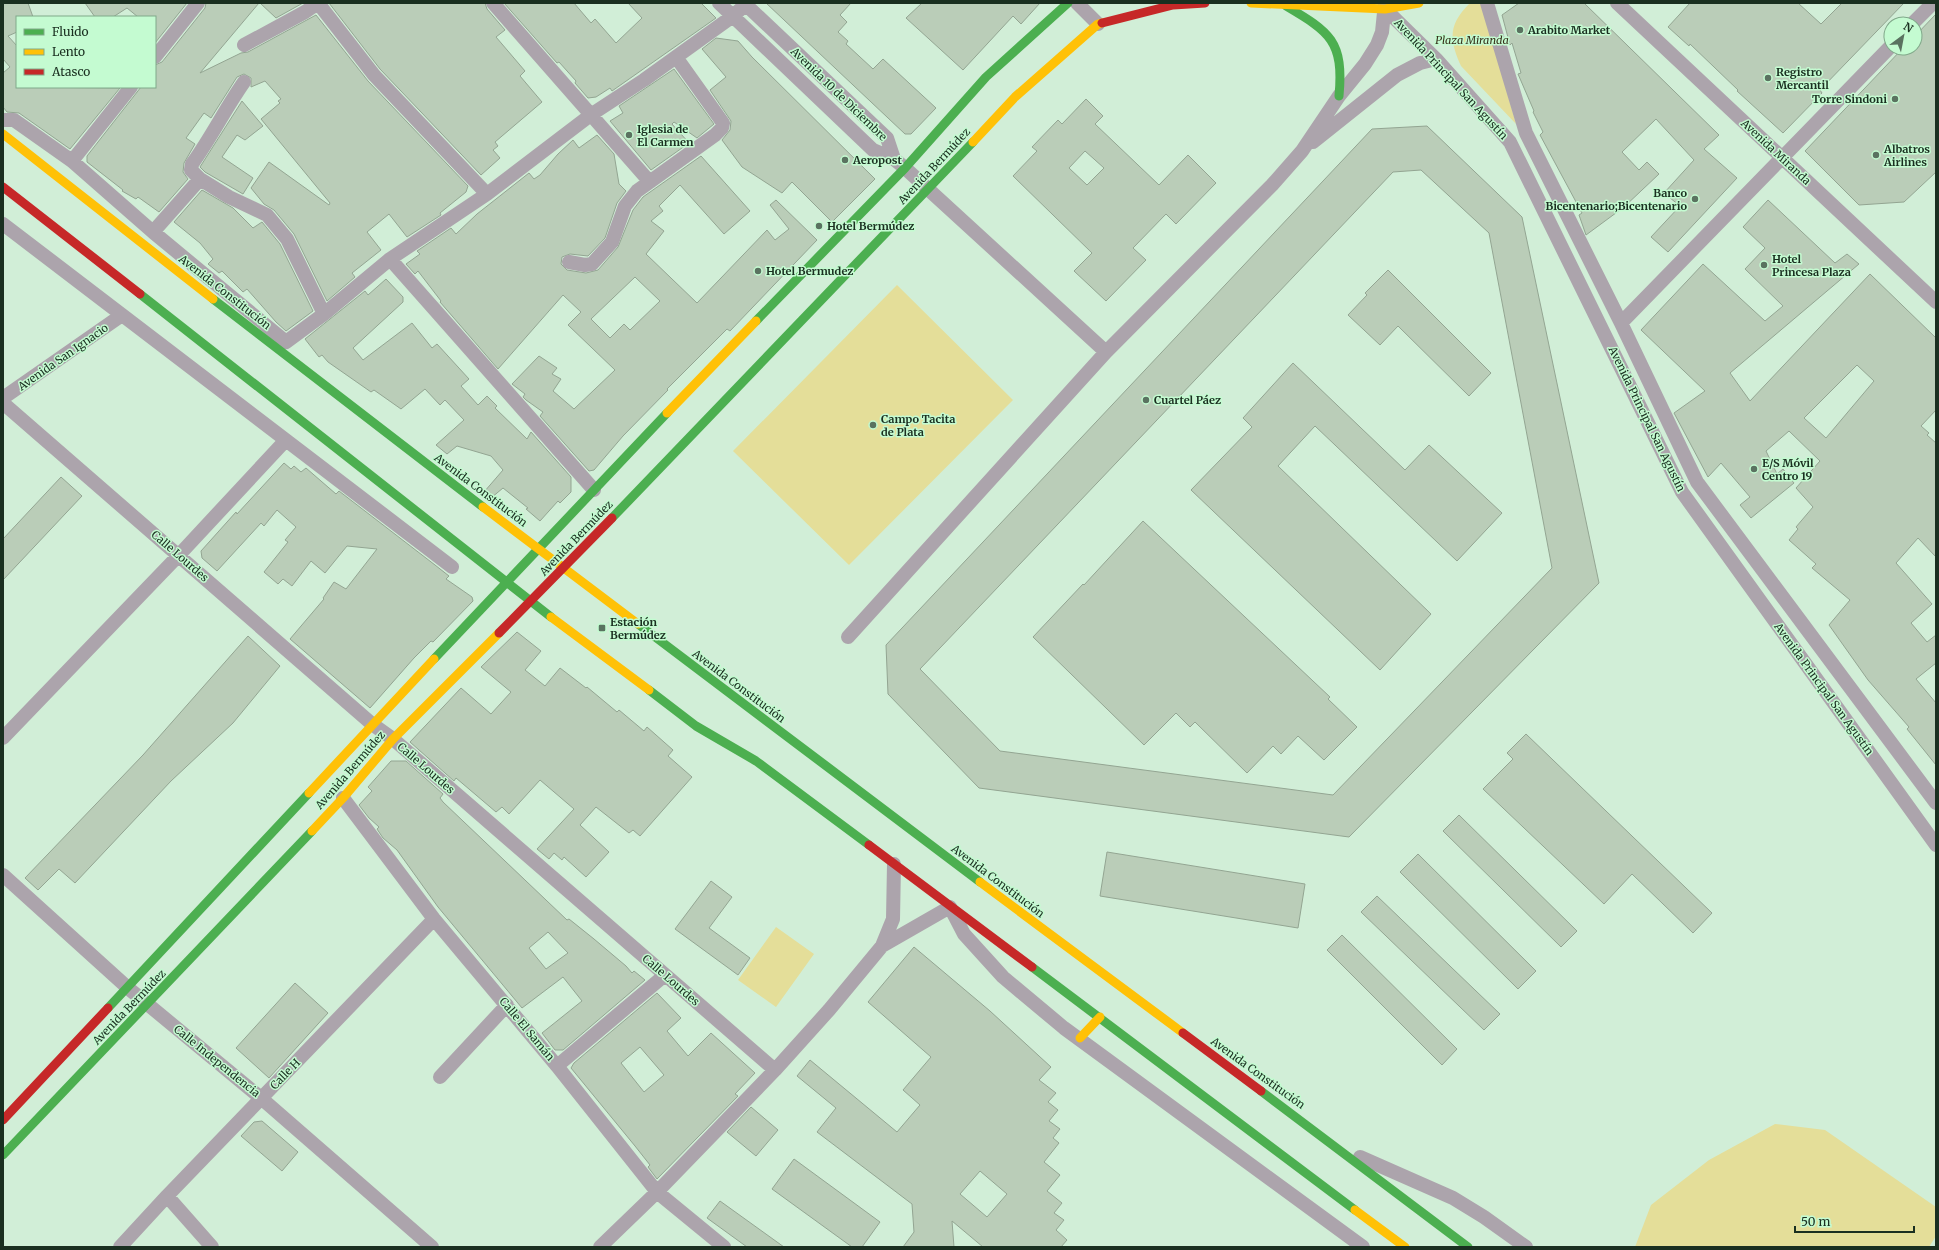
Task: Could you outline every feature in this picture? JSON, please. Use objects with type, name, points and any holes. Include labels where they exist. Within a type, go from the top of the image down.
[{"type":"street","points":[[156,55],[198,3]]},
{"type":"street","points":[[244,45],[318,3],[374,75],[487,194]]},
{"type":"street","points":[[494,3],[649,181]]},
{"type":"street","name":"Avenida 10 de Diciembre","points":[[719,3],[873,150],[900,164]]},
{"type":"street","name":"Avenida Bermúdez","points":[[3,1120],[128,988],[372,724],[900,164],[986,76],[1068,3]]},
{"type":"street","points":[[1077,3],[1098,24]]},
{"type":"street","name":"Avenida Bermúdez","points":[[3,1155],[342,798],[393,739],[531,602],[929,190],[1015,97],[1098,24],[1173,5],[1205,3]]},
{"type":"street","points":[[1252,3],[1385,6],[1420,3]]},
{"type":"street","name":"Avenida Principal San Agustín","points":[[1487,3],[1526,133],[1621,323],[1697,482],[1936,803]]},
{"type":"street","name":"Avenida Miranda","points":[[1616,3],[1936,302]]},
{"type":"street","points":[[1920,16],[1933,3]]},
{"type":"street","points":[[3,120],[14,120],[72,162],[153,232],[286,342],[324,314],[390,259],[487,194],[592,114],[733,16],[745,4]]},
{"type":"street","name":"Avenida 10 de Diciembre","points":[[745,4],[887,138],[900,164]]},
{"type":"street","points":[[1282,4],[1319,26],[1334,44],[1340,72],[1339,96]]},
{"type":"street","points":[[848,637],[1106,352],[1272,185],[1302,151],[1339,96],[1365,64],[1377,45],[1382,32],[1385,6]]},
{"type":"street","name":"Avenida Principal San Agustín","points":[[1385,6],[1436,59],[1510,142],[1682,492],[1936,845]]},
{"type":"street","points":[[1621,323],[1883,54]]},
{"type":"street","points":[[569,262],[585,265],[592,264],[612,242],[625,206],[637,191],[715,135],[722,128],[723,123],[676,57]]},
{"type":"street","points":[[1302,151],[1397,75],[1420,63],[1436,59]]},
{"type":"street","points":[[244,82],[225,109],[221,120],[192,164],[192,170],[200,179],[229,198],[267,215],[287,239],[324,314]]},
{"type":"street","points":[[72,162],[130,88]]},
{"type":"street","points":[[1510,142],[1526,133]]},
{"type":"street","name":"Avenida Constitución","points":[[3,134],[284,354],[819,762],[1339,1148],[1468,1247]]},
{"type":"street","points":[[900,164],[1106,352]]},
{"type":"street","points":[[153,232],[200,179]]},
{"type":"street","points":[[3,187],[531,602],[696,726],[756,761],[950,907],[1100,1017],[1405,1247]]},
{"type":"street","points":[[3,224],[452,567]]},
{"type":"street","points":[[390,259],[594,490]]},
{"type":"street","name":"Avenida San Ignacio","points":[[3,398],[122,315]]},
{"type":"street","name":"Calle Lourdes","points":[[3,403],[372,724],[393,739],[775,1070]]},
{"type":"street","points":[[1647,420],[1663,412]]},
{"type":"street","points":[[3,738],[179,555],[285,440]]},
{"type":"street","points":[[1810,669],[1827,657]]},
{"type":"street","points":[[1874,759],[1892,744]]},
{"type":"street","name":"Calle El Samán","points":[[342,798],[434,919],[557,1066],[657,1192],[724,1247]]},
{"type":"street","points":[[600,1247],[657,1192],[775,1070],[829,1010],[882,946],[893,919],[894,864]]},
{"type":"street","name":"Calle Independencia","points":[[3,875],[128,988],[261,1098],[432,1247]]},
{"type":"street","points":[[882,946],[950,907]]},
{"type":"street","points":[[950,907],[964,934],[1002,977],[1080,1038],[1363,1247]]},
{"type":"street","name":"Calle H","points":[[120,1247],[167,1196],[434,919]]},
{"type":"street","points":[[557,1066],[665,975]]},
{"type":"street","points":[[440,1077],[507,1005]]},
{"type":"street","points":[[1080,1038],[1100,1017]]},
{"type":"street","points":[[1339,1148],[1453,1198],[1484,1217],[1526,1247]]},
{"type":"street","points":[[167,1196],[212,1247]]},
{"type":"green space","name":"Plaza Miranda","points":[[1470,3],[1482,3],[1516,124],[1461,66],[1457,56],[1453,40],[1454,25]]},
{"type":"green space","name":"Campo Tacita de Plata","points":[[897,285],[1013,400],[849,565],[733,451]]},
{"type":"green space","points":[[776,927],[814,954],[776,1007],[738,980]]},
{"type":"green space","points":[[1775,1124],[1825,1130],[1936,1207],[1936,1236],[1929,1247],[1635,1247],[1651,1205],[1709,1160]]},
{"type":"building","points":[[3,3],[28,3],[33,16],[16,16],[16,32],[8,36],[16,45],[16,88],[120,88],[70,149],[19,113],[7,112],[3,107],[3,73],[10,67],[3,59]]},
{"type":"building","points":[[85,3],[187,3],[156,42],[156,16],[137,16],[127,8],[115,16],[94,16]]},
{"type":"building","points":[[206,3],[259,3],[200,73],[241,53],[248,52],[316,15],[368,81],[468,186],[466,192],[440,213],[441,215],[407,237],[389,214],[367,232],[381,250],[352,273],[355,277],[327,301],[294,234],[274,210],[264,204],[251,188],[269,162],[329,205],[330,203],[261,119],[280,103],[278,101],[281,99],[265,81],[251,87],[251,78],[244,74],[237,77],[211,118],[204,113],[186,138],[195,144],[184,163],[183,172],[188,179],[159,212],[138,197],[136,199],[122,191],[123,190],[87,162],[87,156],[140,88],[156,88],[156,65],[162,62],[205,8]]},
{"type":"building","points":[[260,3],[303,3],[276,18]]},
{"type":"building","points":[[329,3],[485,3],[487,9],[505,30],[496,37],[525,71],[520,76],[542,102],[495,142],[498,146],[493,150],[500,158],[481,175],[380,69]]},
{"type":"building","points":[[504,3],[574,3],[591,23],[595,19],[616,43],[642,18],[628,3],[701,3],[716,18],[612,91],[610,88],[596,97],[588,98],[575,83],[576,81],[559,62],[557,63]]},
{"type":"building","points":[[766,3],[851,3],[840,15],[847,22],[838,32],[848,41],[846,44],[873,69],[883,59],[936,108],[911,134],[905,134]]},
{"type":"building","points":[[922,3],[1040,3],[1021,24],[1013,16],[963,70],[906,18]]},
{"type":"building","points":[[1519,3],[1584,3],[1719,135],[1704,149],[1737,178],[1668,252],[1651,237],[1680,206],[1664,193],[1694,160],[1656,119],[1622,152],[1639,170],[1647,162],[1659,174],[1624,207],[1586,235],[1579,215],[1582,213],[1540,135],[1543,132],[1533,112],[1534,111],[1518,74],[1521,73],[1512,43],[1510,45],[1502,15]]},
{"type":"building","points":[[1690,3],[1798,3],[1821,24],[1842,3],[1904,3],[1891,16],[1883,16],[1883,25],[1820,90],[1822,93],[1783,133],[1737,91],[1738,90],[1690,44],[1689,46],[1668,27]]},
{"type":"building","name":"Torre Sindoni","points":[[1936,14],[1936,172],[1904,202],[1859,205],[1805,151],[1895,56],[1923,56],[1923,28]]},
{"type":"building","points":[[716,38],[738,41],[752,57],[875,179],[832,222],[792,182],[782,193],[742,167],[722,140],[730,130],[731,121],[710,90],[726,77],[702,49]]},
{"type":"building","points":[[674,69],[714,124],[697,138],[674,122],[672,124],[689,143],[651,170],[610,121],[623,113],[619,106]]},
{"type":"building","points":[[1086,99],[1103,116],[1095,124],[1159,185],[1188,155],[1216,183],[1176,224],[1166,214],[1133,248],[1146,260],[1106,301],[1074,271],[1092,253],[1013,176],[1037,151],[1032,147],[1058,120],[1062,124]],"holes":[[[1085,151],[1104,168],[1087,185],[1069,168]]]},
{"type":"building","points":[[242,101],[263,126],[245,140],[237,135],[222,157],[253,178],[243,194],[205,172],[200,167]]},
{"type":"building","name":"Cuartel Páez","points":[[1427,126],[1522,217],[1599,583],[1349,837],[979,788],[888,694],[886,645],[1372,129]],"holes":[[[1421,170],[1489,233],[1552,568],[1333,795],[1000,751],[920,669],[1393,172]]]},
{"type":"building","points":[[597,135],[614,154],[619,184],[626,191],[617,203],[605,238],[588,256],[570,254],[562,257],[561,264],[567,270],[586,273],[598,270],[618,247],[633,210],[643,197],[701,156],[750,211],[724,234],[680,185],[659,206],[663,211],[651,221],[664,231],[646,254],[697,303],[767,230],[775,240],[789,229],[770,205],[776,200],[817,240],[730,331],[727,329],[667,389],[668,390],[623,436],[594,470],[589,471],[540,416],[543,412],[526,400],[523,397],[525,394],[512,384],[539,356],[557,368],[552,374],[561,379],[553,391],[574,409],[615,370],[568,325],[581,312],[563,295],[498,369],[440,302],[441,301],[418,271],[415,274],[406,264],[420,254],[417,251],[451,228],[456,234],[477,214],[529,173],[534,179],[540,175],[558,154],[573,140],[579,148]],"holes":[[[635,277],[660,301],[630,330],[624,324],[610,338],[591,319]]]},
{"type":"building","points":[[202,190],[233,208],[253,228],[262,222],[280,244],[313,311],[286,331],[276,322],[247,289],[243,292],[222,271],[219,273],[208,264],[213,259],[200,243],[174,222]]},
{"type":"building","points":[[1768,200],[1835,263],[1847,254],[1859,264],[1730,373],[1750,401],[1870,274],[1936,338],[1936,410],[1921,426],[1929,433],[1927,435],[1936,443],[1936,557],[1918,538],[1896,563],[1932,604],[1911,623],[1927,642],[1936,635],[1936,663],[1916,679],[1936,703],[1936,765],[1907,729],[1909,727],[1868,680],[1829,625],[1850,600],[1812,568],[1816,564],[1789,540],[1798,529],[1796,527],[1813,507],[1796,488],[1820,461],[1789,431],[1766,451],[1777,474],[1783,469],[1794,483],[1751,518],[1740,505],[1750,497],[1721,463],[1708,477],[1674,413],[1705,391],[1641,330],[1703,264],[1765,321],[1783,306],[1745,269],[1765,248],[1743,227]],"holes":[[[1857,365],[1874,381],[1826,438],[1804,418]]]},
{"type":"building","points":[[1388,270],[1491,373],[1469,396],[1398,326],[1380,345],[1348,315],[1367,295],[1365,293]]},
{"type":"building","points":[[386,279],[403,297],[403,302],[353,348],[363,360],[412,323],[432,348],[437,344],[469,379],[461,386],[478,405],[487,396],[497,406],[495,408],[527,439],[531,432],[571,477],[571,492],[560,503],[558,501],[540,521],[526,509],[528,508],[503,488],[491,498],[484,492],[503,470],[491,456],[457,446],[447,454],[436,445],[464,420],[445,400],[440,405],[425,389],[401,409],[374,390],[371,392],[328,362],[322,355],[319,357],[305,339],[365,291],[368,295]]},
{"type":"building","points":[[1293,363],[1405,470],[1429,445],[1502,513],[1457,561],[1315,426],[1278,466],[1431,614],[1380,670],[1191,490],[1252,427],[1243,418]]},
{"type":"building","points":[[284,463],[291,469],[294,466],[301,472],[306,468],[336,494],[339,491],[449,576],[446,579],[472,597],[473,601],[433,642],[431,641],[414,658],[370,708],[290,639],[324,599],[323,598],[334,582],[346,589],[377,549],[347,546],[325,573],[311,561],[292,586],[283,579],[278,584],[264,572],[288,542],[285,540],[296,527],[277,510],[264,526],[261,523],[217,571],[202,558],[201,551],[236,512],[237,514]]},
{"type":"building","points":[[61,477],[82,496],[3,580],[3,539]]},
{"type":"building","points":[[1143,521],[1330,697],[1328,699],[1357,727],[1324,760],[1298,736],[1281,754],[1273,746],[1247,773],[1195,722],[1190,727],[1176,713],[1144,745],[1033,637],[1083,584],[1084,585]]},
{"type":"building","points":[[517,632],[541,651],[525,670],[545,686],[560,668],[586,688],[587,687],[617,712],[619,710],[644,731],[647,727],[673,750],[668,756],[692,777],[640,836],[633,830],[629,833],[596,807],[580,825],[609,852],[586,877],[564,857],[562,860],[554,853],[549,859],[537,849],[574,809],[540,780],[509,814],[502,807],[496,812],[456,778],[454,781],[410,742],[461,688],[491,714],[511,692],[481,667]]},
{"type":"building","points":[[248,636],[280,666],[233,723],[171,781],[75,883],[59,869],[38,890],[25,878],[143,755]]},
{"type":"building","points":[[1526,734],[1712,913],[1693,933],[1632,874],[1604,904],[1483,789],[1513,759],[1507,753]]},
{"type":"building","points":[[391,761],[406,761],[443,794],[440,798],[443,802],[567,920],[569,919],[594,939],[626,966],[632,973],[634,971],[645,980],[563,1050],[555,1050],[542,1033],[582,1001],[563,977],[522,1008],[438,907],[397,850],[383,838],[377,829],[379,827],[369,818],[359,805],[372,791],[368,787]],"holes":[[[548,932],[568,953],[546,969],[529,948]]]},
{"type":"building","points":[[1459,815],[1577,931],[1561,947],[1443,831]]},
{"type":"building","points":[[1107,852],[1305,884],[1298,928],[1100,896]]},
{"type":"building","points":[[1418,854],[1536,971],[1518,989],[1400,872]]},
{"type":"building","points":[[711,881],[732,897],[709,928],[750,958],[738,975],[675,929]]},
{"type":"building","points":[[1377,896],[1500,1014],[1484,1030],[1361,912]]},
{"type":"building","points":[[1342,935],[1457,1049],[1442,1065],[1327,950]]},
{"type":"building","points":[[914,947],[990,1011],[1051,1067],[1039,1080],[1056,1093],[1048,1102],[1058,1110],[1049,1121],[1060,1129],[1053,1138],[1059,1143],[1044,1162],[1060,1175],[1047,1191],[1062,1203],[1054,1213],[1064,1220],[1056,1230],[1067,1240],[1061,1247],[983,1247],[952,1221],[954,1247],[903,1247],[914,1232],[912,1204],[817,1132],[836,1108],[797,1076],[810,1060],[897,1132],[920,1105],[903,1090],[931,1057],[868,1002]],"holes":[[[980,1171],[1007,1194],[987,1217],[960,1194]]]},
{"type":"building","points":[[295,983],[328,1013],[269,1078],[236,1048]]},
{"type":"building","points":[[657,993],[681,1018],[667,1031],[688,1056],[711,1033],[755,1073],[735,1094],[738,1096],[657,1179],[648,1167],[650,1165],[571,1068],[574,1063]],"holes":[[[640,1047],[664,1075],[644,1092],[621,1063]]]},
{"type":"building","points":[[751,1107],[778,1130],[756,1156],[727,1132]]},
{"type":"building","points":[[262,1121],[298,1152],[282,1171],[241,1136],[254,1122]]},
{"type":"building","points":[[794,1159],[880,1222],[862,1247],[852,1247],[772,1189]]},
{"type":"building","points":[[720,1201],[784,1247],[747,1247],[707,1218]]},
{"type":"traffic: fast","points":[[756,321],[905,168],[986,77],[1068,3]]},
{"type":"traffic: fast","points":[[1286,6],[1314,23],[1331,40],[1336,50],[1339,62],[1339,96]]},
{"type":"traffic: fast","points":[[612,518],[973,142]]},
{"type":"traffic: fast","points":[[140,294],[551,617]]},
{"type":"traffic: fast","points":[[213,299],[483,507]]},
{"type":"traffic: fast","points":[[434,659],[667,413]]},
{"type":"traffic: fast","points":[[638,624],[980,882]]},
{"type":"traffic: fast","points":[[649,690],[696,726],[756,761],[869,845]]},
{"type":"traffic: fast","points":[[108,1008],[309,793]]},
{"type":"traffic: fast","points":[[3,1155],[312,831]]},
{"type":"traffic: fast","points":[[1032,967],[1355,1210]]},
{"type":"traffic: fast","points":[[1261,1091],[1468,1247]]},
{"type":"traffic: slow","points":[[1251,3],[1385,9],[1419,3]]},
{"type":"traffic: slow","points":[[973,142],[1015,97],[1098,24],[1102,23]]},
{"type":"traffic: slow","points":[[3,134],[213,299]]},
{"type":"traffic: slow","points":[[667,413],[756,321]]},
{"type":"traffic: slow","points":[[483,507],[638,624]]},
{"type":"traffic: slow","points":[[551,617],[649,690]]},
{"type":"traffic: slow","points":[[312,831],[343,798],[393,739],[499,633]]},
{"type":"traffic: slow","points":[[309,793],[434,659]]},
{"type":"traffic: slow","points":[[980,882],[1183,1033]]},
{"type":"traffic: slow","points":[[1080,1038],[1100,1017]]},
{"type":"traffic: slow","points":[[1355,1210],[1405,1247]]},
{"type":"traffic: jam","points":[[1102,23],[1173,5],[1205,3]]},
{"type":"traffic: jam","points":[[3,187],[140,294]]},
{"type":"traffic: jam","points":[[499,633],[612,518]]},
{"type":"traffic: jam","points":[[869,845],[1032,967]]},
{"type":"traffic: jam","points":[[3,1120],[108,1008]]},
{"type":"traffic: jam","points":[[1183,1033],[1261,1091]]},
{"type":"place","name":"Arabito Market","points":[[1520,30]]},
{"type":"place","name":"Registro Mercantil","points":[[1768,78]]},
{"type":"place","name":"Torre Sindoni","points":[[1895,99]]},
{"type":"place","name":"Iglesia de El Carmen","points":[[629,135]]},
{"type":"place","name":"Albatros Airlines","points":[[1876,155]]},
{"type":"place","name":"Aeropost","points":[[845,160]]},
{"type":"place","name":"Banco Bicentenario;Bicentenario","points":[[1695,199]]},
{"type":"place","name":"Hotel Bermúdez","points":[[819,226]]},
{"type":"place","name":"Hotel Princesa Plaza","points":[[1764,265]]},
{"type":"place","name":"Hotel Bermudez","points":[[758,271]]},
{"type":"place","name":"Cuartel Páez","points":[[1146,400]]},
{"type":"place","name":"Campo Tacita de Plata","points":[[873,425]]},
{"type":"place","name":"E/S Móvil Centro 19","points":[[1754,469]]},
{"type":"place","name":"Estación Bermúdez","points":[[602,628]]}]
